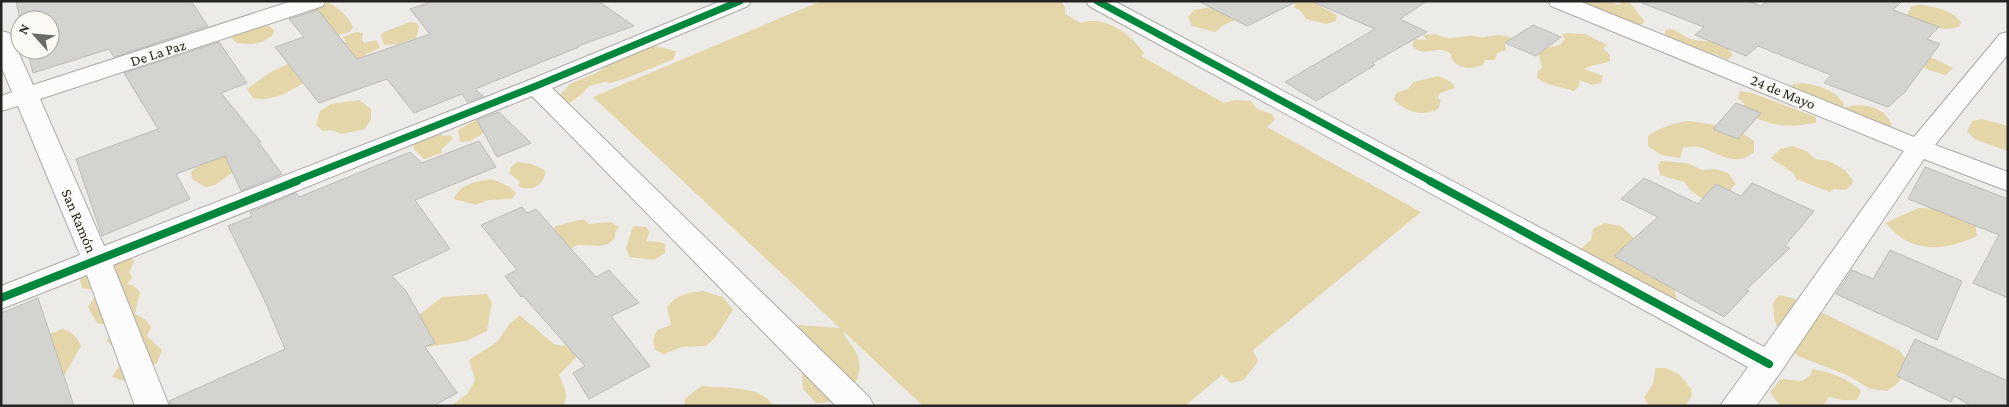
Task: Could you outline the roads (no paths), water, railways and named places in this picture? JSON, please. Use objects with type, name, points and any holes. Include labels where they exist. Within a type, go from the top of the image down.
[{"type":"street","name":"De La Paz","points":[[13,100],[315,1]]},
{"type":"street","points":[[1,298],[536,86],[740,1]]},
{"type":"street","points":[[1097,1],[1769,364]]},
{"type":"street","name":"24 de Mayo","points":[[1559,1],[1591,6],[1919,148],[2008,182]]},
{"type":"street","name":"San Ramón","points":[[1,38],[13,100],[96,260],[152,406]]},
{"type":"street","points":[[1737,406],[1769,364],[1919,148],[2008,39]]},
{"type":"street","points":[[536,86],[857,406]]}]
